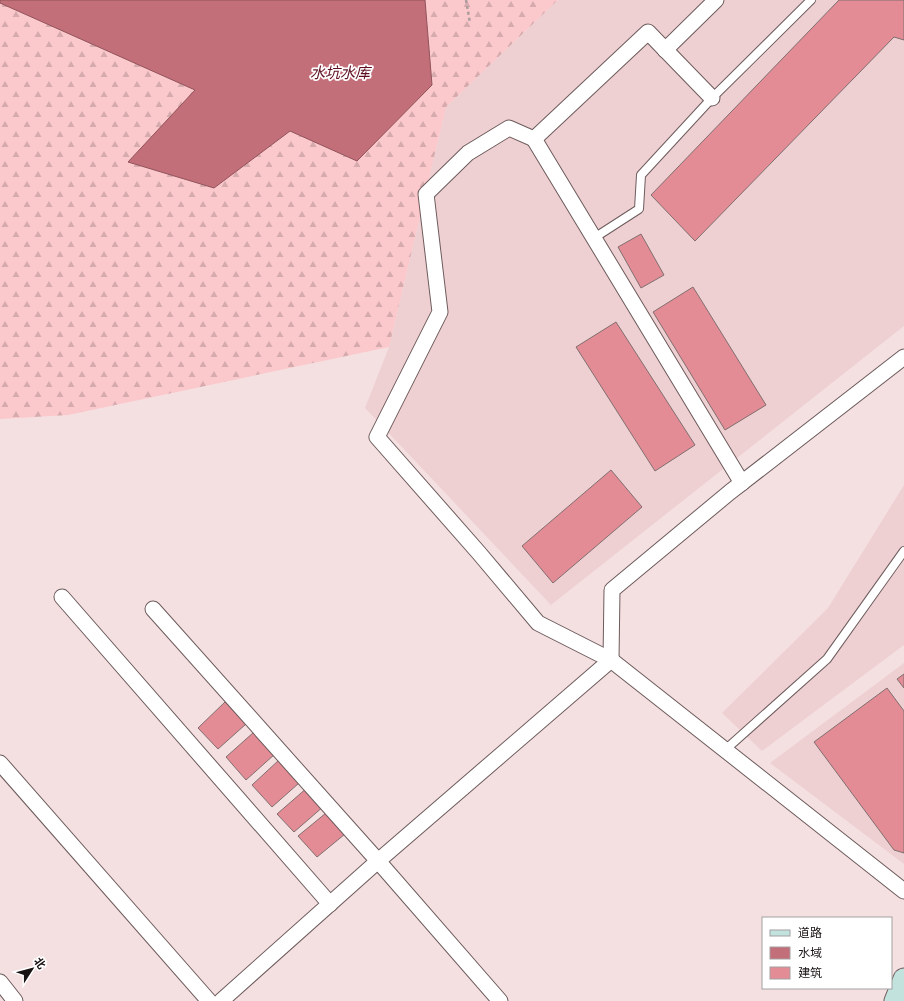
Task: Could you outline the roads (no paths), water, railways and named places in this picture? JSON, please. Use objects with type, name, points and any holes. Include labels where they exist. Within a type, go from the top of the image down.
[{"type":"main road","points":[[895,1001],[904,979]]},
{"type":"street","points":[[665,50],[716,0]]},
{"type":"street","points":[[534,139],[648,32],[712,98]]},
{"type":"street","points":[[742,483],[534,139],[509,128],[468,153],[426,194],[440,312],[377,437],[474,547],[538,623],[611,660],[904,891]]},
{"type":"street","points":[[221,1001],[378,861],[611,660],[612,590],[742,483],[904,357]]},
{"type":"street","points":[[62,597],[330,904]]},
{"type":"street","points":[[153,609],[378,861],[500,1001]]},
{"type":"street","points":[[0,763],[209,1001]]},
{"type":"street","points":[[0,982],[15,1001]]},
{"type":"lane","points":[[594,238],[639,209],[641,175],[712,98],[811,0]]},
{"type":"lane","points":[[725,750],[827,659],[904,551]]},
{"type":"water","name":"水坑水库","points":[[0,0],[425,0],[432,85],[357,161],[290,131],[214,188],[128,162],[195,90],[0,3]]}]
